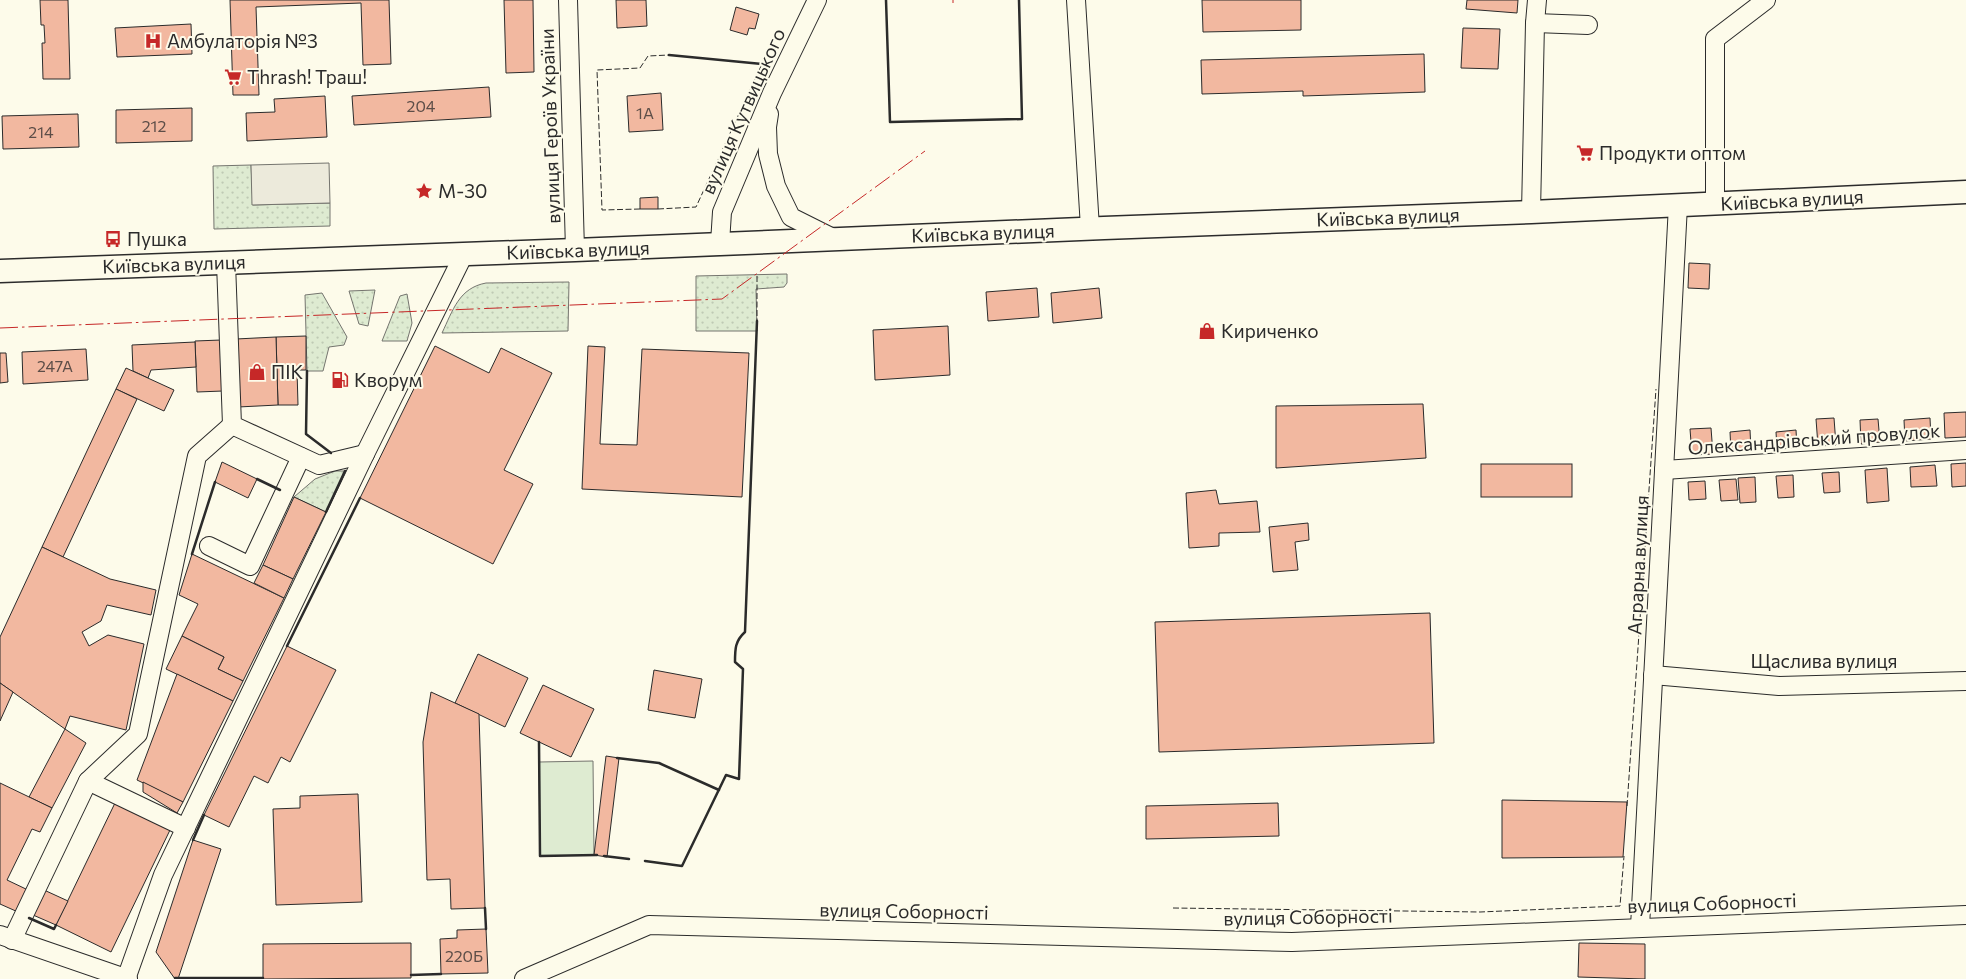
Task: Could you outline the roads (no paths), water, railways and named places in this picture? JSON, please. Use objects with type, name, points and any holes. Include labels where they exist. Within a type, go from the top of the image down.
[{"type":"main road","name":"Київська вулиця","points":[[0,271],[1531,212],[1966,192]]},
{"type":"street","name":"вулиця Героїв України","points":[[568,0],[575,250]]},
{"type":"street","name":"вулиця Кутвицького","points":[[720,243],[722,212],[772,93],[817,0]]},
{"type":"street","points":[[1076,0],[1090,228]]},
{"type":"street","points":[[1531,212],[1537,0]]},
{"type":"street","points":[[1715,204],[1715,39],[1766,0]]},
{"type":"street","points":[[1535,23],[1588,24]]},
{"type":"street","points":[[772,93],[767,127],[768,154],[776,186],[791,217],[835,239]]},
{"type":"street","name":"Аграрна вулиця","points":[[1640,927],[1678,206]]},
{"type":"street","points":[[232,425],[197,456],[138,734],[88,781],[6,937],[127,979],[163,876],[365,454],[464,254]]},
{"type":"street","points":[[226,263],[232,425]]},
{"type":"street","points":[[232,425],[318,465],[365,454]]},
{"type":"street","name":"Олександрівський провулок","points":[[1664,470],[1966,450]]},
{"type":"street","points":[[209,546],[250,566],[301,457]]},
{"type":"street","name":"Щаслива вулиця","points":[[1653,674],[1779,686],[1966,681]]},
{"type":"street","points":[[88,781],[186,828]]},
{"type":"street","name":"вулиця Соборності","points":[[524,979],[650,925],[1292,942],[1966,915]]},
{"type":"place","name":"Амбулаторія №3","points":[[153,41]]},
{"type":"place","name":"Thrash! Траш!","points":[[233,77]]},
{"type":"place","name":"Продукти оптом","points":[[1585,153]]},
{"type":"place","name":"М-30","points":[[424,191]]},
{"type":"place","name":"Пушка","points":[[113,239]]},
{"type":"place","name":"Кириченко","points":[[1207,331]]},
{"type":"place","name":"ПІК","points":[[257,372]]},
{"type":"place","name":"Кворум","points":[[340,380]]}]
